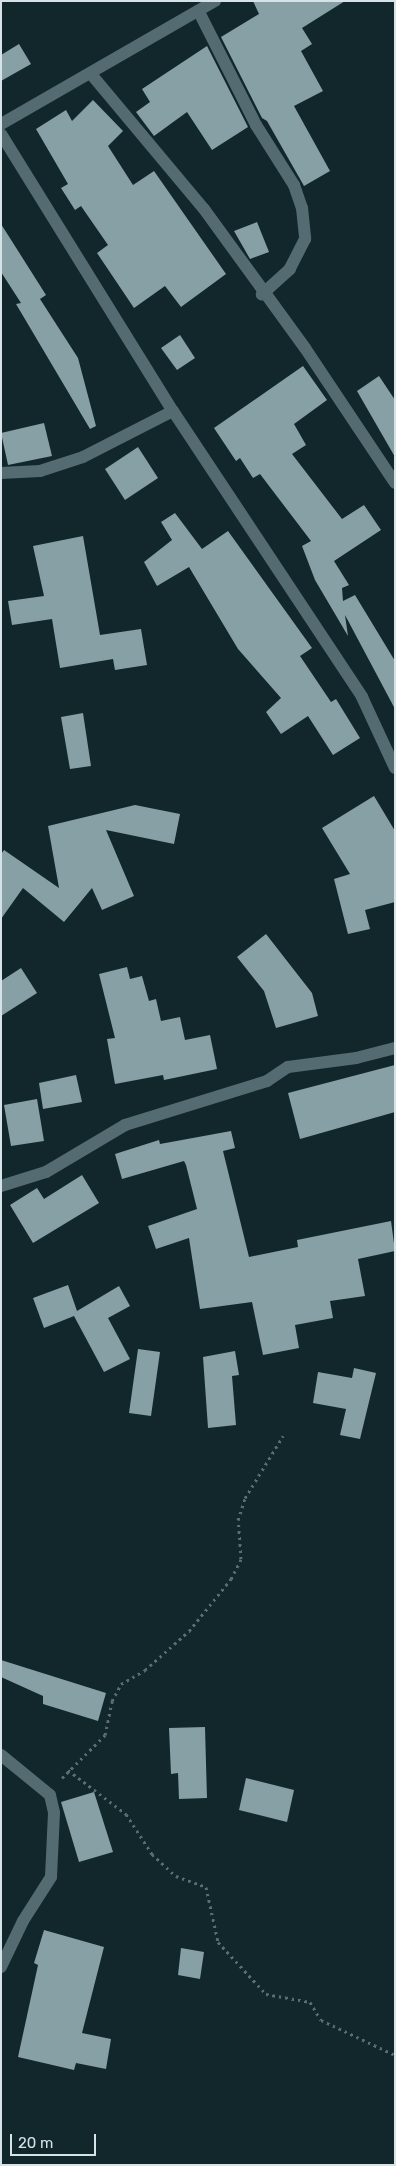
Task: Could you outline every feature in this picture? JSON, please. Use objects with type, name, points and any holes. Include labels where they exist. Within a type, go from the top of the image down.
[{"type":"street","points":[[1,124],[199,12],[215,1]]},
{"type":"street","points":[[199,12],[256,124],[294,185],[302,208],[305,239],[290,270],[262,294]]},
{"type":"street","points":[[91,74],[204,209],[262,294],[305,348],[395,483]]},
{"type":"street","points":[[1,134],[173,411],[362,697],[395,768]]},
{"type":"street","points":[[1,473],[40,471],[83,457],[173,411]]},
{"type":"street","points":[[1,1186],[46,1172],[124,1125],[267,1081],[288,1066],[356,1058],[395,1048]]},
{"type":"street","points":[[1,1755],[50,1795],[54,1813],[51,1877],[22,1921],[1,1967]]},
{"type":"path","points":[[50,1795],[68,1770],[105,1735],[112,1702],[121,1684],[145,1670],[189,1632],[231,1578],[241,1559],[238,1520],[246,1498],[283,1436]]},
{"type":"path","points":[[68,1770],[126,1814],[152,1854],[176,1876],[206,1887],[218,1942],[266,1994],[310,2002],[321,2020],[395,2055]]},
{"type":"building","points":[[253,1],[345,1],[302,28],[312,44],[301,51],[323,91],[294,106],[330,171],[304,186],[267,121],[262,118],[221,37],[259,14]]},
{"type":"building","points":[[19,44],[31,64],[1,81],[1,55]]},
{"type":"building","points":[[207,46],[248,127],[212,150],[187,112],[154,136],[136,112],[150,102],[142,89]]},
{"type":"building","points":[[93,100],[123,131],[108,146],[133,185],[154,171],[226,274],[181,307],[165,286],[134,308],[97,253],[108,245],[81,206],[75,210],[61,188],[68,184],[36,129],[66,110],[72,121]]},
{"type":"building","points":[[257,222],[269,252],[250,259],[234,231]]},
{"type":"building","points":[[1,224],[46,295],[40,299],[78,358],[96,426],[90,429],[16,304],[21,303],[1,272]]},
{"type":"building","points":[[180,335],[195,358],[177,370],[161,348]]},
{"type":"building","points":[[303,366],[327,400],[294,424],[306,445],[292,454],[342,519],[364,505],[381,530],[334,561],[349,585],[342,588],[343,601],[355,595],[395,661],[395,709],[345,615],[348,636],[315,580],[302,546],[311,541],[260,474],[253,478],[240,458],[236,461],[214,428]]},
{"type":"building","points":[[379,376],[395,400],[395,457],[357,391]]},
{"type":"building","points":[[44,423],[52,456],[8,465],[1,433]]},
{"type":"building","points":[[138,447],[158,478],[125,500],[105,469]]},
{"type":"building","points":[[175,513],[202,549],[228,531],[312,648],[300,656],[331,702],[336,699],[360,738],[333,755],[308,716],[281,734],[266,712],[281,698],[238,649],[189,567],[157,586],[144,562],[172,540],[161,522]]},
{"type":"building","points":[[83,536],[100,635],[141,629],[147,665],[115,670],[113,659],[60,668],[52,619],[12,625],[8,601],[44,596],[33,546]]},
{"type":"building","points":[[83,713],[91,766],[70,769],[61,717]]},
{"type":"building","points":[[374,796],[395,831],[395,902],[365,910],[370,929],[348,934],[334,879],[350,874],[322,828]]},
{"type":"building","points":[[135,805],[180,814],[174,844],[106,830],[134,896],[102,910],[92,888],[64,922],[23,888],[1,919],[1,854],[4,850],[59,888],[48,826]]},
{"type":"building","points":[[266,934],[312,993],[318,1016],[276,1028],[264,991],[237,957]]},
{"type":"building","points":[[127,967],[130,979],[142,976],[149,1001],[156,999],[161,1021],[180,1017],[185,1040],[210,1035],[217,1069],[164,1080],[163,1075],[115,1084],[107,1039],[115,1038],[99,974]]},
{"type":"building","points":[[21,968],[37,993],[1,1016],[1,981]]},
{"type":"building","points":[[395,1065],[395,1112],[300,1139],[288,1093]]},
{"type":"building","points":[[76,1075],[82,1102],[43,1109],[39,1083]]},
{"type":"building","points":[[37,1099],[44,1141],[11,1146],[4,1105]]},
{"type":"building","points":[[231,1131],[235,1148],[223,1151],[249,1257],[298,1247],[297,1240],[391,1221],[395,1251],[358,1259],[365,1296],[330,1301],[333,1318],[295,1325],[299,1348],[263,1355],[252,1302],[200,1309],[189,1238],[156,1249],[148,1226],[197,1209],[184,1161],[122,1179],[115,1154],[159,1140],[160,1144]]},
{"type":"building","points":[[82,1175],[99,1203],[33,1243],[10,1205],[37,1188],[44,1199]]},
{"type":"building","points":[[68,1285],[77,1311],[119,1286],[130,1306],[108,1318],[130,1359],[104,1372],[74,1316],[44,1328],[33,1298]]},
{"type":"building","points":[[138,1349],[160,1352],[151,1416],[129,1413]]},
{"type":"building","points":[[235,1351],[239,1375],[232,1376],[236,1425],[208,1428],[203,1357]]},
{"type":"building","points":[[354,1368],[376,1373],[360,1439],[340,1435],[346,1409],[313,1403],[318,1372],[352,1378]]},
{"type":"building","points":[[1,1660],[106,1693],[98,1721],[43,1704],[43,1696],[1,1677]]},
{"type":"building","points":[[205,1727],[207,1798],[179,1799],[178,1773],[171,1774],[169,1728]]},
{"type":"building","points":[[246,1778],[294,1790],[287,1822],[239,1810]]},
{"type":"building","points":[[94,1792],[113,1852],[79,1862],[61,1802]]},
{"type":"building","points":[[44,1930],[104,1947],[82,2033],[111,2039],[106,2069],[76,2063],[74,2070],[18,2057],[38,1965],[34,1963]]},
{"type":"building","points":[[181,1948],[204,1952],[200,1979],[178,1975]]}]
